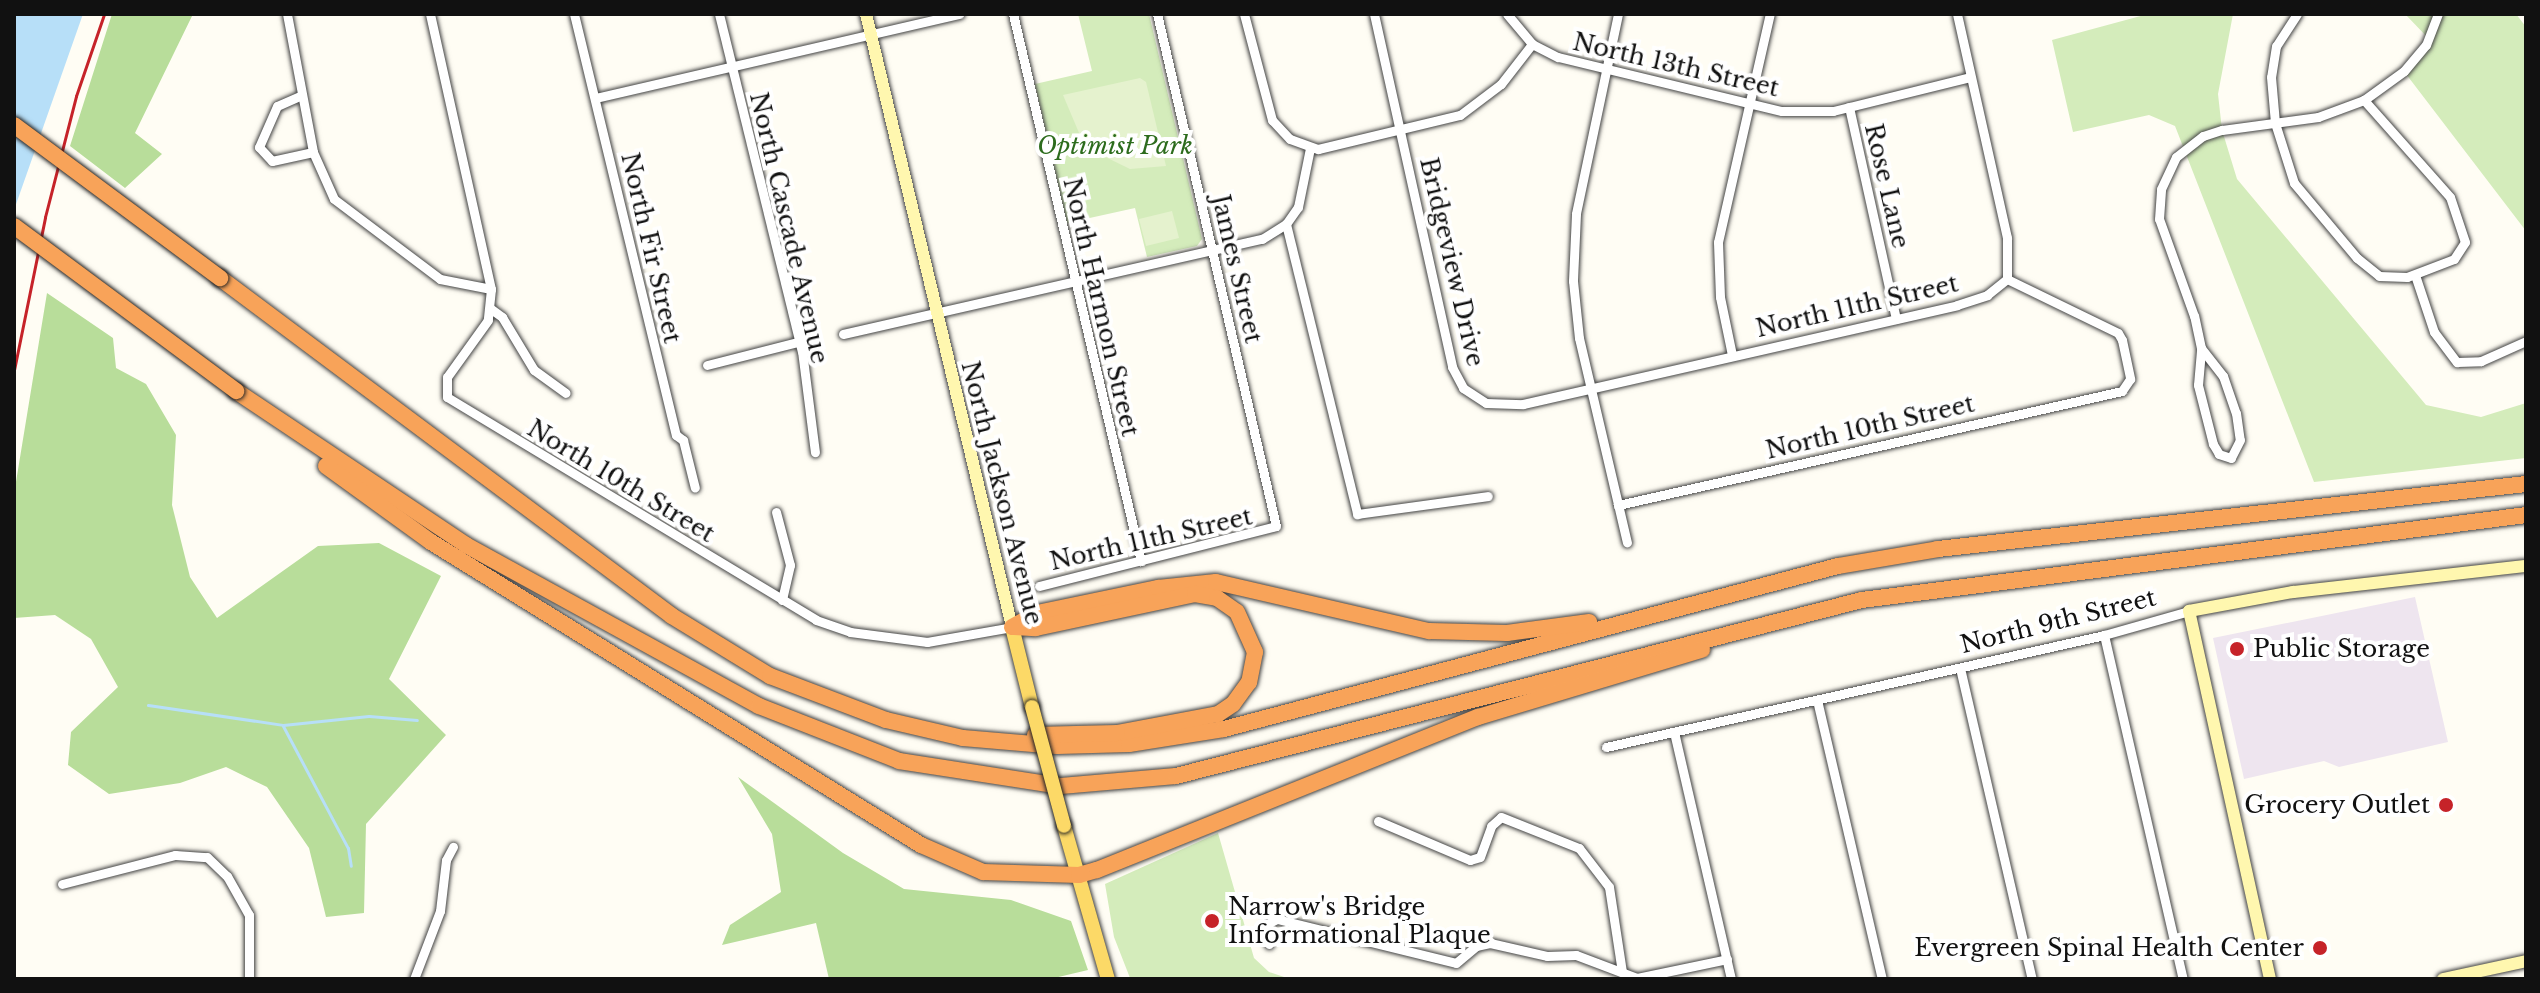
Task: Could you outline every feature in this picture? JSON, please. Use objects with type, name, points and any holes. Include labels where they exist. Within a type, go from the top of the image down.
[{"type":"highway","points":[[14,125],[672,616],[770,676],[886,720],[963,738],[1057,746],[1115,745],[1224,729],[1838,566],[1938,549],[2526,484]]},
{"type":"highway","points":[[14,226],[236,391],[466,545],[759,706],[899,761],[1009,781],[1061,786],[1176,776],[1809,612],[1991,583],[2526,515]]},
{"type":"highway","points":[[236,391],[275,427],[431,542],[921,845],[983,872],[1079,875],[1407,743],[1531,699],[1819,616],[1991,583]]},
{"type":"highway","points":[[2368,502],[2526,477]]},
{"type":"highway","points":[[1012,627],[1037,613],[1189,583],[1244,585],[1389,624],[1467,634],[1536,630],[1685,606]]},
{"type":"highway","points":[[963,738],[1117,733],[1218,714],[1233,704],[1249,682],[1255,652],[1237,612],[1217,598],[1195,594],[1036,628],[1012,627]]},
{"type":"main road","name":"North Jackson Avenue","points":[[866,14],[1028,693],[1108,979]]},
{"type":"main road","name":"North 9th Street","points":[[2189,611],[2293,592],[2526,566]]},
{"type":"main road","points":[[2189,611],[2270,979]]},
{"type":"main road","points":[[2443,979],[2526,961]]},
{"type":"street","points":[[287,14],[313,152],[329,192],[361,224],[440,279],[491,289]]},
{"type":"street","points":[[430,14],[491,289],[491,309],[506,323],[534,370],[566,393]]},
{"type":"street","name":"North Fir Street","points":[[574,14],[676,435],[683,440],[695,488]]},
{"type":"street","name":"North Cascade Avenue","points":[[719,14],[797,342],[815,452]]},
{"type":"street","points":[[595,98],[959,14]]},
{"type":"street","name":"North Harmon Street","points":[[1013,14],[1141,561]]},
{"type":"street","name":"James Street","points":[[1157,14],[1276,523],[1272,531]]},
{"type":"street","points":[[1244,14],[1272,120],[1290,139],[1310,148],[1336,148],[1434,125],[1470,109],[1501,84],[1532,44],[1507,14]]},
{"type":"street","name":"Bridgeview Drive","points":[[1374,14],[1446,347],[1463,388],[1486,403],[1508,406],[1590,386]]},
{"type":"street","points":[[1618,14],[1573,245],[1576,317],[1627,542]]},
{"type":"street","points":[[1732,355],[1717,261],[1770,14]]},
{"type":"street","points":[[1957,14],[2007,238],[2007,279]]},
{"type":"street","points":[[2297,14],[2272,61],[2275,123],[2294,183],[2357,258],[2379,276],[2415,275],[2459,256],[2465,242],[2462,223],[2433,175],[2364,100]]},
{"type":"street","points":[[2201,348],[2223,376],[2236,413],[2240,440],[2231,458],[2216,450],[2197,376],[2201,348],[2191,304],[2161,229],[2161,189],[2176,157],[2203,136],[2318,117],[2364,100],[2404,71],[2426,45],[2438,14]]},
{"type":"street","name":"North 13th Street","points":[[1532,44],[1558,57],[1801,113],[1849,107],[1970,77]]},
{"type":"street","points":[[302,95],[277,106],[259,147],[272,161],[313,152]]},
{"type":"street","name":"Rose Lane","points":[[1849,107],[1896,319]]},
{"type":"street","points":[[843,334],[1262,239],[1286,224],[1301,198],[1310,148]]},
{"type":"street","points":[[1286,224],[1357,514],[1488,496]]},
{"type":"street","points":[[2415,275],[2434,332],[2457,362],[2481,361],[2526,341]]},
{"type":"street","name":"North 11th Street","points":[[1590,386],[1979,298],[2007,279]]},
{"type":"street","name":"North 10th Street","points":[[1618,505],[2129,386],[2118,333],[2007,279]]},
{"type":"street","name":"North 10th Street","points":[[491,309],[444,390],[482,421],[816,620],[900,641],[945,641],[1012,627]]},
{"type":"street","points":[[707,365],[797,342]]},
{"type":"street","points":[[776,512],[790,565],[782,600]]},
{"type":"street","name":"North 11th Street","points":[[1039,586],[1272,531]]},
{"type":"street","name":"North 9th Street","points":[[1606,747],[2104,635],[2189,611]]},
{"type":"street","points":[[2104,635],[2183,979]]},
{"type":"street","points":[[1960,668],[2032,979]]},
{"type":"street","points":[[1817,700],[1882,979]]},
{"type":"street","points":[[1674,732],[1731,979]]},
{"type":"street","points":[[1378,821],[1470,860],[1482,854],[1491,826],[1501,817],[1574,845],[1593,860],[1609,887],[1622,972]]},
{"type":"street","points":[[414,979],[440,911],[446,860],[453,847]]},
{"type":"street","points":[[62,884],[175,855],[207,857],[227,876],[249,915],[249,979]]},
{"type":"street","points":[[1269,944],[1267,927],[1277,919],[1456,963],[1476,946],[1501,943],[1547,956],[1576,955],[1637,978],[1727,959]]},
{"type":"street","points":[[1609,979],[1622,972]]},
{"type":"shaded area","points":[[2415,597],[2448,742],[2339,767],[2324,761],[2244,779],[2213,638]]},
{"type":"green space","points":[[112,14],[193,14],[135,133],[162,154],[125,188],[70,146]]},
{"type":"green space","name":"Optimist Park","points":[[1078,14],[1149,14],[1202,239],[1197,246],[1147,257],[1135,208],[1067,223],[1035,84],[1092,71]]},
{"type":"green space","points":[[2148,14],[2233,14],[2218,94],[2222,130],[2237,179],[2426,405],[2481,417],[2526,403],[2526,458],[2314,482],[2175,126],[2149,115],[2073,132],[2052,40]]},
{"type":"green space","points":[[2405,14],[2516,14],[2526,27],[2526,231],[2406,74],[2430,40]]},
{"type":"green space","points":[[1140,78],[1146,82],[1166,166],[1130,169],[1085,147],[1063,95]]},
{"type":"green space","points":[[1172,211],[1179,238],[1146,246],[1139,219]]},
{"type":"green space","points":[[47,293],[113,338],[116,368],[146,384],[176,435],[172,505],[190,577],[217,618],[318,546],[379,543],[441,576],[389,679],[446,735],[366,824],[364,913],[326,917],[309,848],[267,787],[226,767],[180,783],[109,794],[68,765],[71,732],[118,687],[91,639],[55,615],[14,618],[14,494]]},
{"type":"green space","points":[[738,777],[843,853],[904,889],[1011,900],[1071,921],[1088,970],[1050,979],[829,979],[816,923],[722,945],[730,925],[781,892],[772,834]]},
{"type":"green space","points":[[1218,833],[1254,958],[1269,972],[1290,979],[1130,978],[1114,937],[1105,884]]},
{"type":"water","points":[[14,14],[83,14],[14,210]]},
{"type":"waterway","points":[[148,705],[283,725],[369,716],[417,720]]},
{"type":"waterway","points":[[283,726],[348,848],[351,866]]},
{"type":"railway","points":[[14,370],[45,217],[76,96],[104,14]]},
{"type":"place","name":"Public Storage","points":[[2237,649]]},
{"type":"place","name":"Grocery Outlet","points":[[2446,805]]},
{"type":"place","name":"Narrow's Bridge Informational Plaque","points":[[1212,921]]},
{"type":"place","name":"Evergreen Spinal Health Center","points":[[2320,948]]}]
